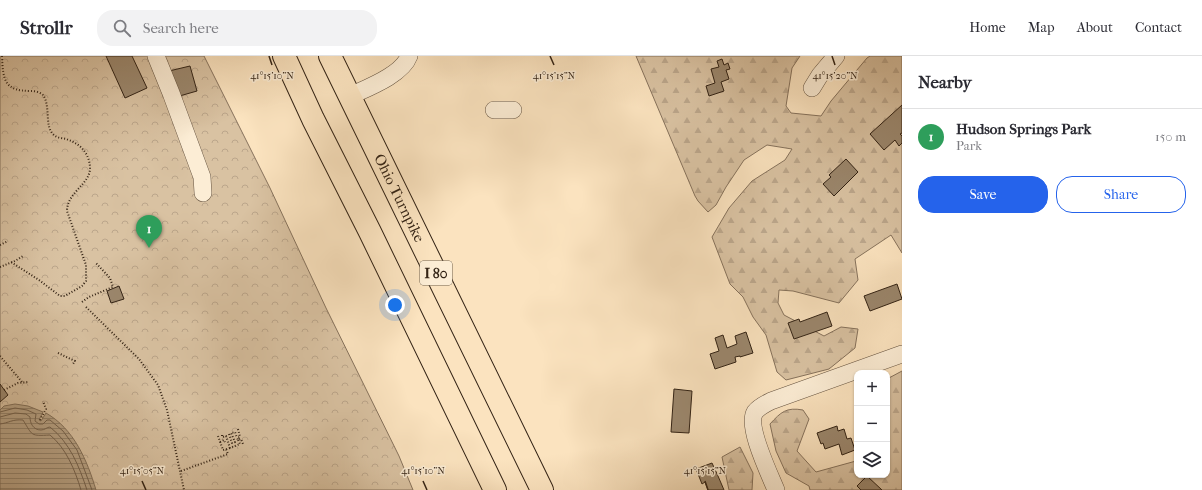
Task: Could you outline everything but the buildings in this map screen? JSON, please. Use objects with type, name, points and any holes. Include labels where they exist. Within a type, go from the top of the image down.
[{"type":"highway","name":"I 80","points":[[284,56],[313,119],[370,232],[495,490]]},
{"type":"highway","name":"Ohio Turnpike","points":[[330,56],[542,490]]},
{"type":"street","points":[[156,56],[202,178],[203,193]]},
{"type":"street","points":[[350,96],[374,85],[395,72],[407,61],[409,56]]},
{"type":"street","points":[[812,88],[820,75],[836,56]]},
{"type":"street","points":[[494,110],[513,110]]},
{"type":"street","points":[[776,490],[754,435],[754,413],[761,406],[771,401],[902,354]]},
{"type":"path","points":[[2,56],[3,76],[6,81],[16,90],[39,92],[42,95],[47,108],[48,124],[54,136],[77,144],[82,148],[86,154],[90,166],[88,176],[70,199],[67,206],[67,211],[86,265],[86,281],[82,286],[65,296],[60,296],[11,262]]},
{"type":"path","points":[[0,245],[8,240]]},
{"type":"path","points":[[0,267],[23,256]]},
{"type":"path","points":[[82,302],[89,297],[114,287],[110,278],[95,262]]},
{"type":"path","points":[[86,306],[139,359],[158,385],[167,410],[184,490]]},
{"type":"path","points":[[58,353],[75,361],[74,364]]},
{"type":"path","points":[[0,356],[22,382]]},
{"type":"path","points":[[4,390],[10,386],[22,382],[28,382]]},
{"type":"path","points":[[40,420],[46,409],[43,401]]},
{"type":"path","points":[[238,429],[240,437],[238,439]]},
{"type":"path","points":[[218,436],[223,450],[240,444],[235,432],[231,433],[235,442],[232,443],[229,434]]},
{"type":"path","points":[[222,435],[222,437],[226,436],[230,448]]},
{"type":"path","points":[[238,439],[241,439],[243,444]]},
{"type":"path","points":[[220,442],[224,440],[225,442]]},
{"type":"path","points":[[181,471],[228,454],[226,448]]},
{"type":"green space","points":[[0,56],[204,56],[270,188],[326,308],[399,456],[413,490],[0,490]]},
{"type":"green space","points":[[636,56],[800,56],[792,68],[786,106],[791,113],[821,116],[831,101],[867,58],[870,56],[902,56],[902,253],[891,235],[855,259],[858,280],[839,303],[793,291],[779,290],[778,303],[784,315],[824,336],[841,327],[858,329],[855,348],[829,369],[786,380],[777,372],[766,335],[753,317],[743,297],[730,284],[712,237],[729,208],[752,181],[785,160],[792,149],[767,145],[744,160],[716,205],[708,212],[695,196]]},
{"type":"green space","points":[[902,371],[902,490],[810,490],[809,486],[786,473],[776,451],[770,424],[784,411],[797,409],[803,410],[809,419],[797,451],[816,472],[854,462],[854,478],[890,478],[890,377]]},
{"type":"green space","points":[[740,447],[753,473],[752,490],[729,490],[722,457]]},
{"type":"water","points":[[15,404],[28,406],[43,412],[39,420],[41,421],[46,413],[56,420],[72,436],[84,457],[96,490],[0,490],[0,410],[4,406]]},
{"type":"place","name":"Hudson Springs Park","points":[[149,248]]}]
